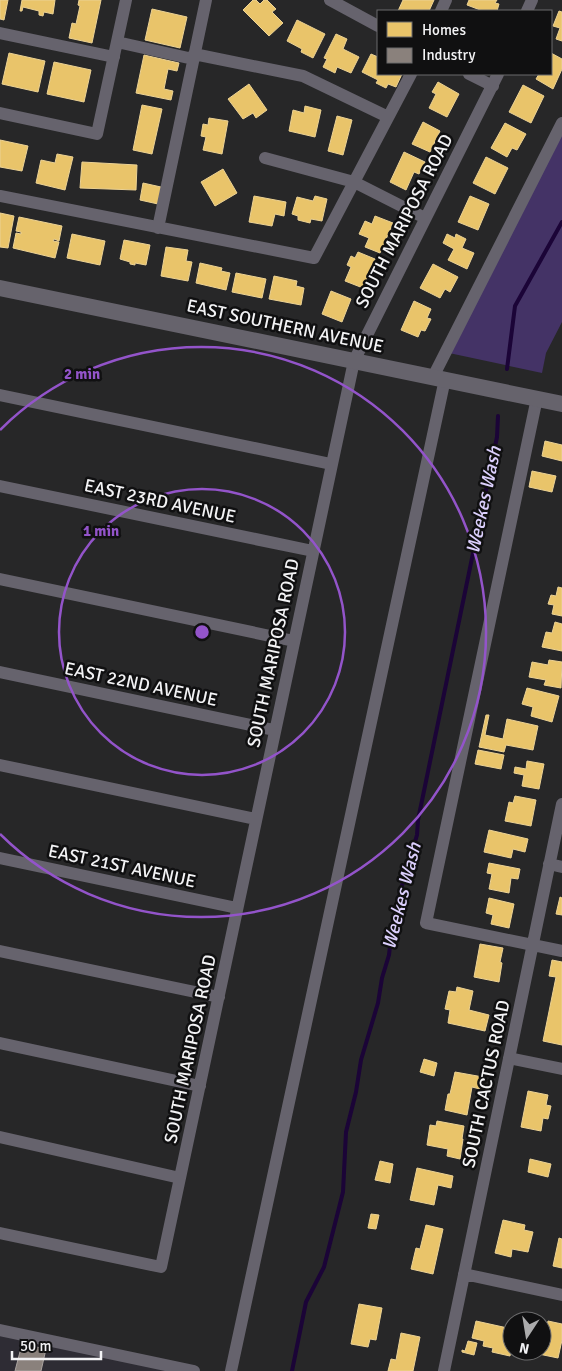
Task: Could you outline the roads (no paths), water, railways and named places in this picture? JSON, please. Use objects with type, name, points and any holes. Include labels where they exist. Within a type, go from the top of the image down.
[{"type":"main road","name":"EAST SOUTHERN AVENUE","points":[[0,288],[562,404]]},
{"type":"street","points":[[0,113],[97,134],[126,0]]},
{"type":"street","points":[[158,228],[206,0]]},
{"type":"street","points":[[330,0],[377,25]]},
{"type":"street","points":[[0,33],[114,57]]},
{"type":"street","points":[[117,42],[303,76],[388,117]]},
{"type":"street","points":[[0,196],[314,258],[410,75]]},
{"type":"street","points":[[471,75],[493,86]]},
{"type":"street","name":"SOUTH MARIPOSA ROAD","points":[[0,1233],[161,1267],[354,360],[498,75]]},
{"type":"street","points":[[231,1371],[439,378],[562,123]]},
{"type":"street","points":[[265,158],[354,182],[425,218]]},
{"type":"street","points":[[0,395],[331,464]]},
{"type":"street","points":[[536,398],[426,923],[562,951]]},
{"type":"street","name":"EAST 23RD AVENUE","points":[[0,486],[313,551]]},
{"type":"street","points":[[0,579],[294,641]]},
{"type":"street","name":"EAST 22ND AVENUE","points":[[0,672],[274,730]]},
{"type":"street","points":[[0,765],[255,819]]},
{"type":"street","name":"SOUTH CACTUS ROAD","points":[[444,1371],[533,945],[556,866],[562,804]]},
{"type":"street","name":"EAST 21ST AVENUE","points":[[0,858],[237,908]]},
{"type":"street","points":[[0,951],[219,997]]},
{"type":"street","points":[[0,1043],[200,1086]]},
{"type":"street","points":[[509,1058],[562,1069]]},
{"type":"street","points":[[0,1137],[180,1178]]},
{"type":"street","points":[[464,1274],[562,1295]]},
{"type":"street","points":[[0,1330],[194,1371]]},
{"type":"waterway","name":"Weekes Wash","points":[[507,369],[515,306],[562,222]]},
{"type":"waterway","name":"Weekes Wash","points":[[292,1371],[306,1302],[324,1267],[343,1192],[346,1132],[356,1092],[361,1060],[378,1003],[382,978],[389,955],[392,928],[401,889],[417,835],[418,820],[497,437],[498,416]]}]
